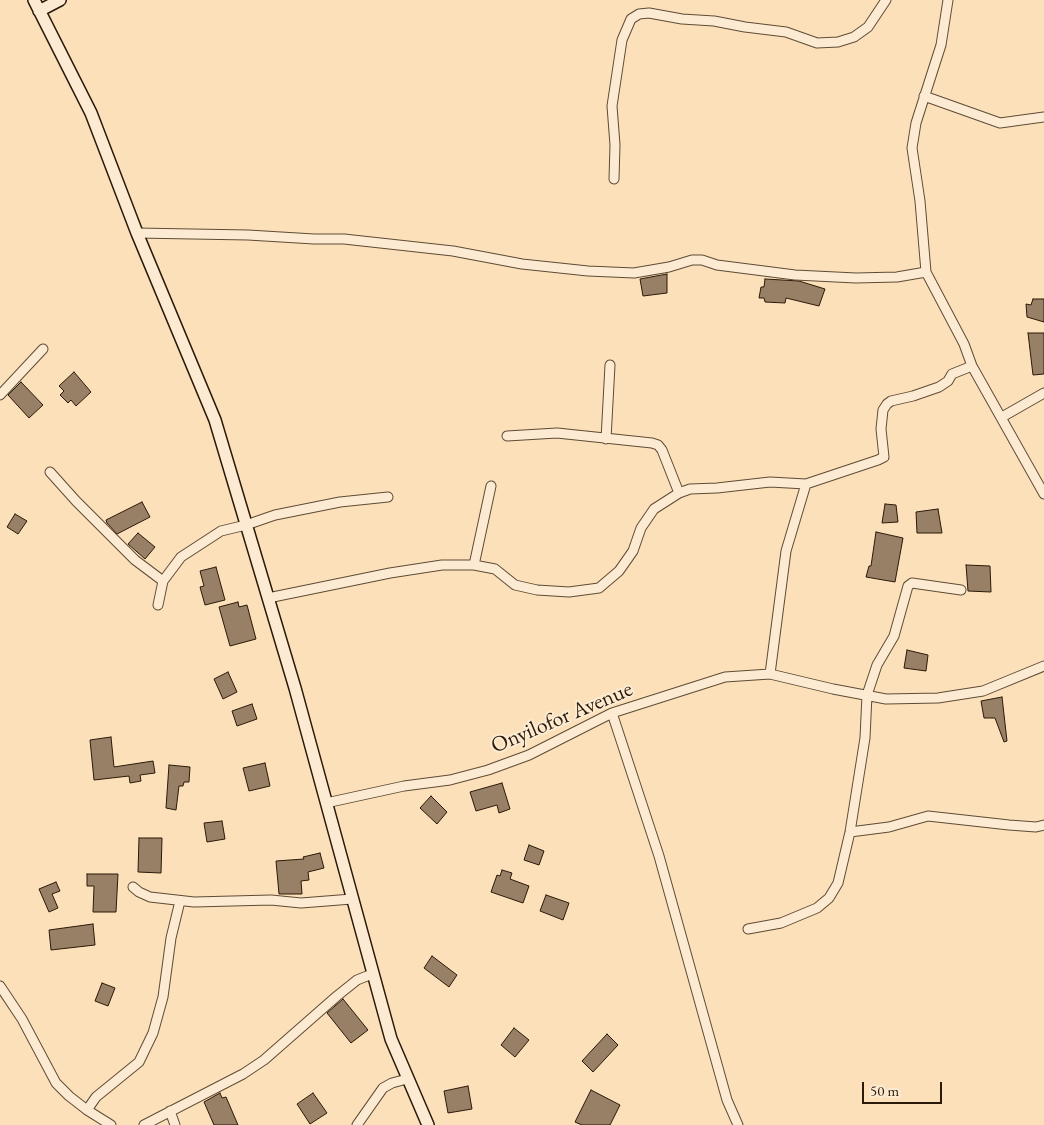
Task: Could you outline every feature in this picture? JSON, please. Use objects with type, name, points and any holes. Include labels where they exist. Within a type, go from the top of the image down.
[{"type":"main road","points":[[34,0],[91,113],[137,233],[215,420],[295,688],[391,1039],[428,1125]]},
{"type":"main road","points":[[39,11],[60,0]]},
{"type":"street","points":[[614,179],[615,145],[612,106],[622,40],[630,19],[639,14],[649,13],[786,32],[817,43],[838,42],[854,37],[868,27],[886,0]]},
{"type":"street","points":[[948,0],[941,45],[916,123],[912,148],[920,201],[926,272],[964,344],[972,366],[1002,416],[1044,494]]},
{"type":"street","points":[[924,96],[1000,123],[1044,117]]},
{"type":"street","points":[[137,233],[344,239],[454,251],[522,264],[588,271],[634,273],[669,267],[692,260],[702,260],[717,265],[804,276],[856,278],[897,276],[926,272]]},
{"type":"street","points":[[0,395],[43,349]]},
{"type":"street","points":[[606,439],[610,365]]},
{"type":"street","points":[[268,598],[390,573],[442,565],[474,565],[495,569],[515,585],[537,590],[569,592],[599,588],[619,571],[633,551],[641,528],[654,509],[679,493],[690,489],[770,482],[806,484],[878,460],[884,456],[881,428],[883,410],[890,401],[913,396],[939,387],[948,381],[952,374],[972,366]]},
{"type":"street","points":[[1002,416],[1044,393]]},
{"type":"street","points":[[507,436],[557,433],[652,443],[658,445],[662,450],[679,493]]},
{"type":"street","points":[[50,472],[76,502],[135,560],[163,581]]},
{"type":"street","points":[[770,674],[786,551],[806,484]]},
{"type":"street","points":[[474,565],[491,486]]},
{"type":"street","points":[[158,605],[163,581],[181,557],[221,531],[275,515],[340,502],[388,496]]},
{"type":"street","points":[[748,929],[781,923],[817,908],[829,898],[838,882],[850,832],[865,738],[867,696],[877,665],[894,636],[908,586],[912,583],[961,590]]},
{"type":"street","name":"Onyilofor Avenue","points":[[326,803],[404,786],[450,780],[488,770],[529,754],[612,713],[725,676],[770,674],[886,699],[938,698],[983,691],[1044,666]]},
{"type":"street","points":[[612,713],[659,856],[727,1100],[738,1125]]},
{"type":"street","points":[[850,832],[889,827],[928,816],[1009,825],[1036,827],[1044,825]]},
{"type":"street","points":[[132,887],[150,897],[194,902],[271,900],[301,903],[352,899]]},
{"type":"street","points":[[87,1110],[96,1097],[139,1062],[153,1032],[163,997],[171,938],[180,901]]},
{"type":"street","points":[[144,1125],[243,1074],[264,1060],[357,980],[372,974]]},
{"type":"street","points":[[0,986],[26,1025],[56,1083],[87,1110],[111,1125]]},
{"type":"street","points":[[357,1125],[383,1088],[392,1083],[407,1079]]},
{"type":"street","points":[[170,1110],[175,1125]]},
{"type":"building","points":[[667,274],[667,293],[643,296],[640,279]]},
{"type":"building","points":[[765,279],[799,281],[825,289],[819,306],[786,298],[785,303],[765,302],[764,298],[759,298]]},
{"type":"building","points":[[1033,299],[1044,299],[1044,322],[1027,317],[1026,304],[1031,305]]},
{"type":"building","points":[[1028,333],[1044,333],[1044,374],[1033,375]]},
{"type":"building","points":[[74,372],[91,392],[76,406],[71,400],[68,403],[60,395],[64,391],[59,386]]},
{"type":"building","points":[[21,382],[43,405],[29,418],[8,395]]},
{"type":"building","points":[[142,502],[150,517],[117,534],[107,523],[106,520]]},
{"type":"building","points":[[885,504],[896,505],[898,522],[882,523]]},
{"type":"building","points":[[938,509],[942,533],[917,533],[916,512]]},
{"type":"building","points":[[15,514],[27,521],[18,534],[7,527]]},
{"type":"building","points":[[876,532],[903,538],[895,582],[866,577],[869,566],[871,566]]},
{"type":"building","points":[[138,533],[155,547],[145,559],[128,544]]},
{"type":"building","points":[[966,565],[990,566],[991,592],[968,591]]},
{"type":"building","points":[[216,567],[225,600],[205,605],[200,587],[204,586],[200,571]]},
{"type":"building","points":[[238,602],[239,607],[247,605],[256,639],[230,646],[219,607]]},
{"type":"building","points":[[907,650],[928,655],[926,671],[904,668]]},
{"type":"building","points":[[228,672],[237,692],[223,699],[214,679]]},
{"type":"building","points":[[1002,697],[1007,741],[1004,742],[995,718],[984,718],[981,701]]},
{"type":"building","points":[[252,704],[257,719],[237,726],[232,711]]},
{"type":"building","points":[[111,737],[114,767],[153,761],[155,773],[140,775],[141,781],[130,783],[129,776],[94,780],[90,740]]},
{"type":"building","points":[[265,763],[270,786],[249,791],[243,768]]},
{"type":"building","points":[[169,765],[190,767],[189,782],[184,782],[183,786],[179,786],[176,810],[166,808]]},
{"type":"building","points":[[502,783],[510,809],[499,813],[497,805],[476,811],[470,792]]},
{"type":"building","points":[[431,796],[447,812],[437,824],[420,808]]},
{"type":"building","points":[[222,821],[225,839],[207,842],[204,823]]},
{"type":"building","points":[[139,838],[162,838],[161,873],[138,872]]},
{"type":"building","points":[[529,845],[544,851],[539,865],[524,860]]},
{"type":"building","points":[[320,853],[324,868],[308,872],[309,880],[301,881],[302,894],[279,894],[276,861],[304,859],[303,857]]},
{"type":"building","points":[[502,870],[512,873],[510,879],[529,886],[523,903],[491,892],[497,875],[500,876]]},
{"type":"building","points":[[87,874],[118,874],[116,912],[93,912],[94,886],[87,886]]},
{"type":"building","points":[[56,882],[60,891],[52,894],[58,908],[49,912],[39,889]]},
{"type":"building","points":[[546,895],[569,903],[563,920],[540,911]]},
{"type":"building","points":[[93,924],[95,945],[51,950],[49,930]]},
{"type":"building","points":[[432,956],[457,975],[449,987],[424,968]]},
{"type":"building","points":[[102,983],[115,988],[108,1006],[95,1001]]},
{"type":"building","points":[[343,999],[368,1030],[351,1043],[327,1013]]},
{"type":"building","points":[[514,1028],[529,1040],[515,1057],[501,1045]]},
{"type":"building","points":[[607,1034],[618,1045],[593,1072],[582,1061]]},
{"type":"building","points":[[468,1086],[472,1109],[448,1113],[444,1091]]},
{"type":"building","points":[[591,1090],[620,1105],[610,1125],[582,1125],[575,1122]]},
{"type":"building","points":[[220,1093],[222,1098],[226,1097],[238,1125],[214,1125],[204,1102]]},
{"type":"building","points":[[313,1093],[327,1113],[310,1124],[297,1104]]}]
